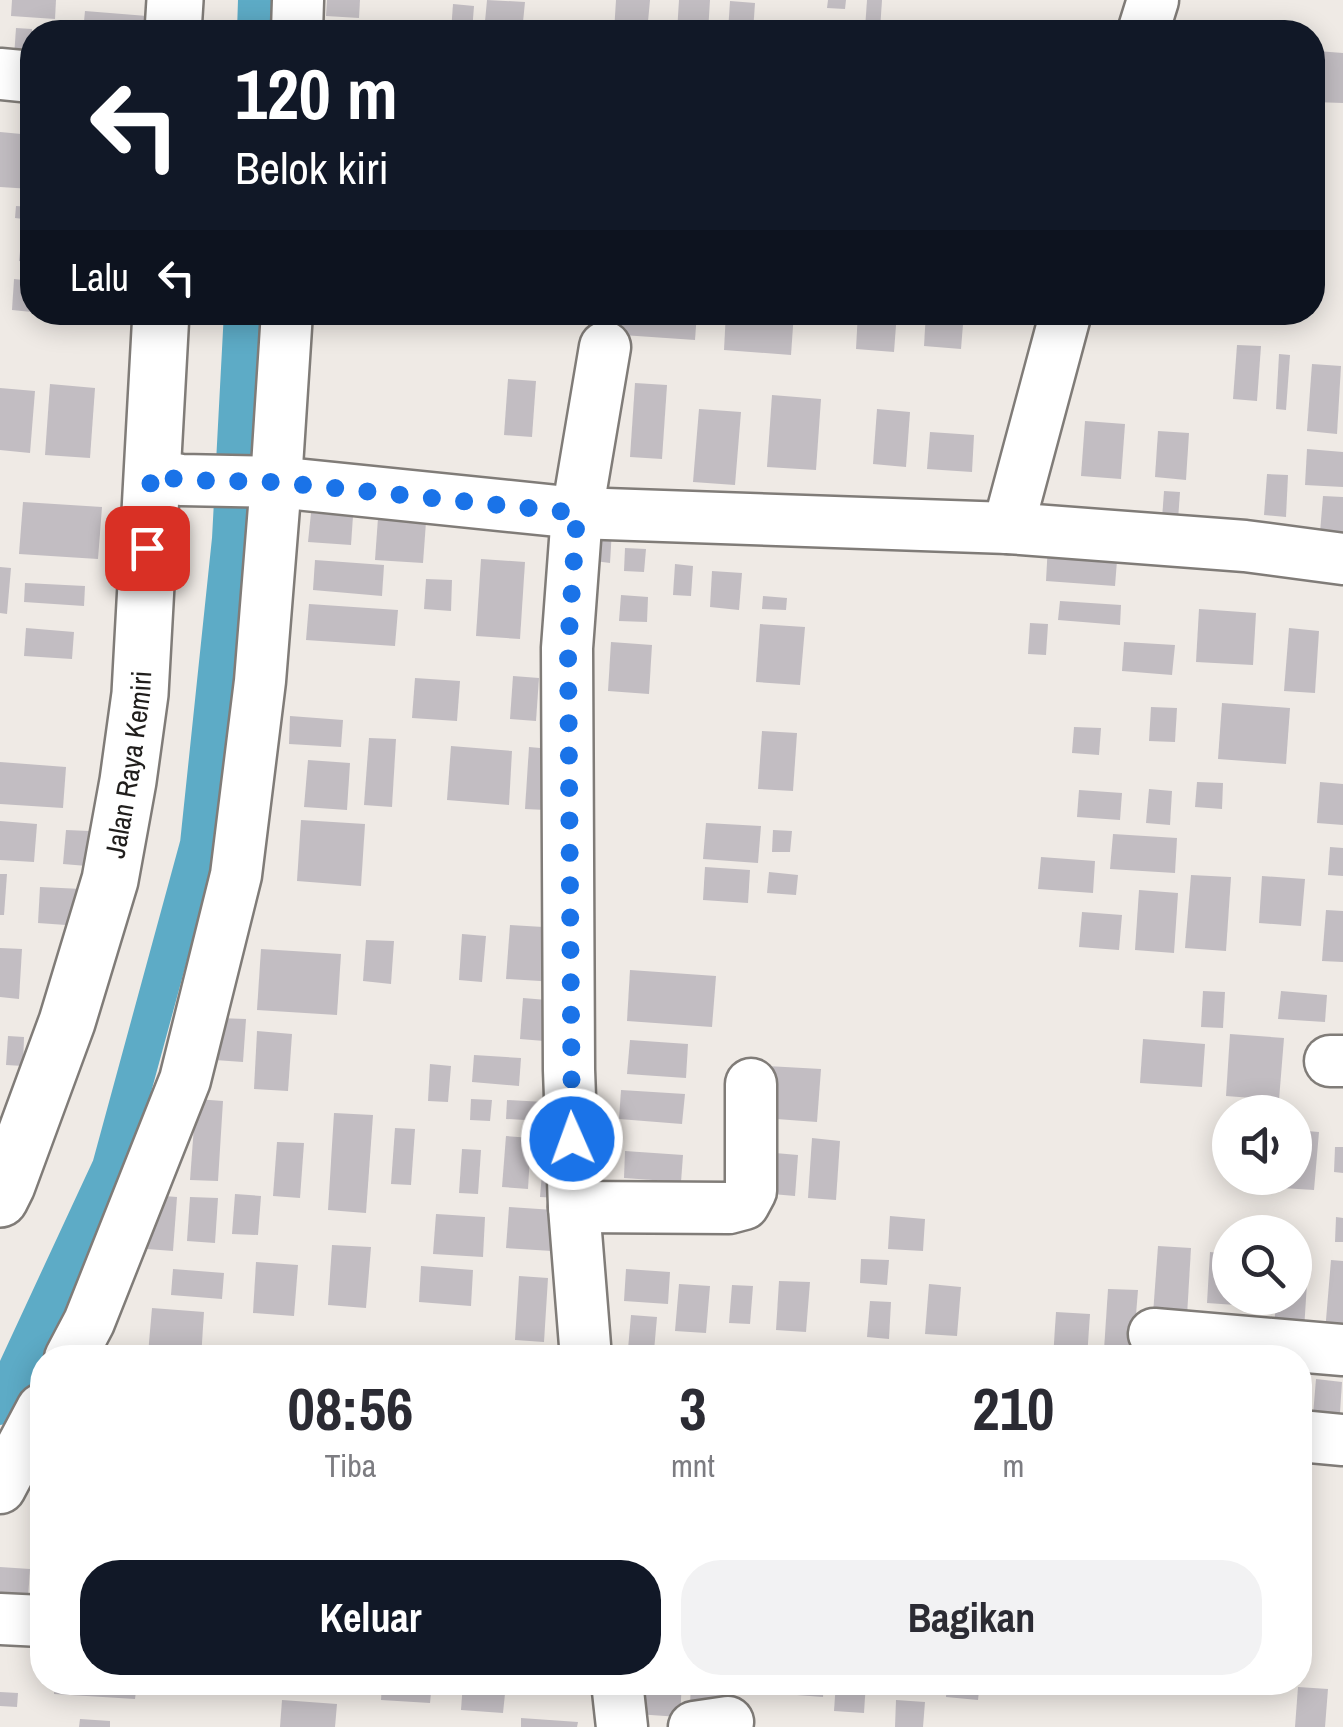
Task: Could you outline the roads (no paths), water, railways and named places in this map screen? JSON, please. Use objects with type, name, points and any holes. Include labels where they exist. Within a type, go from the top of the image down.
[{"type":"main road","name":"Jalan Raya Kemiri","points":[[2,1189],[67,1022],[110,880],[128,781],[166,477],[161,325]]},
{"type":"street","points":[[77,1345],[184,1080],[236,875],[260,681],[268,482],[286,325]]},
{"type":"street","points":[[1008,528],[1063,325]]},
{"type":"street","points":[[585,1345],[569,1070],[568,648],[577,513],[604,346]]},
{"type":"street","points":[[166,477],[268,482],[577,513],[1008,528],[1245,546],[1343,558]]},
{"type":"street","points":[[574,1207],[729,1208],[744,1204],[751,1191],[752,1084]]},
{"type":"street","points":[[1154,1334],[1284,1345]]},
{"type":"street","points":[[1312,1347],[1343,1350]]},
{"type":"street","points":[[0,1488],[30,1432]]},
{"type":"street","points":[[1312,1437],[1343,1440]]},
{"type":"street","points":[[0,1620],[30,1621]]},
{"type":"street","points":[[618,1695],[622,1727]]},
{"type":"waterway","points":[[256,20],[257,0]]},
{"type":"waterway","points":[[0,1406],[111,1167],[199,844],[231,539],[242,325]]}]
